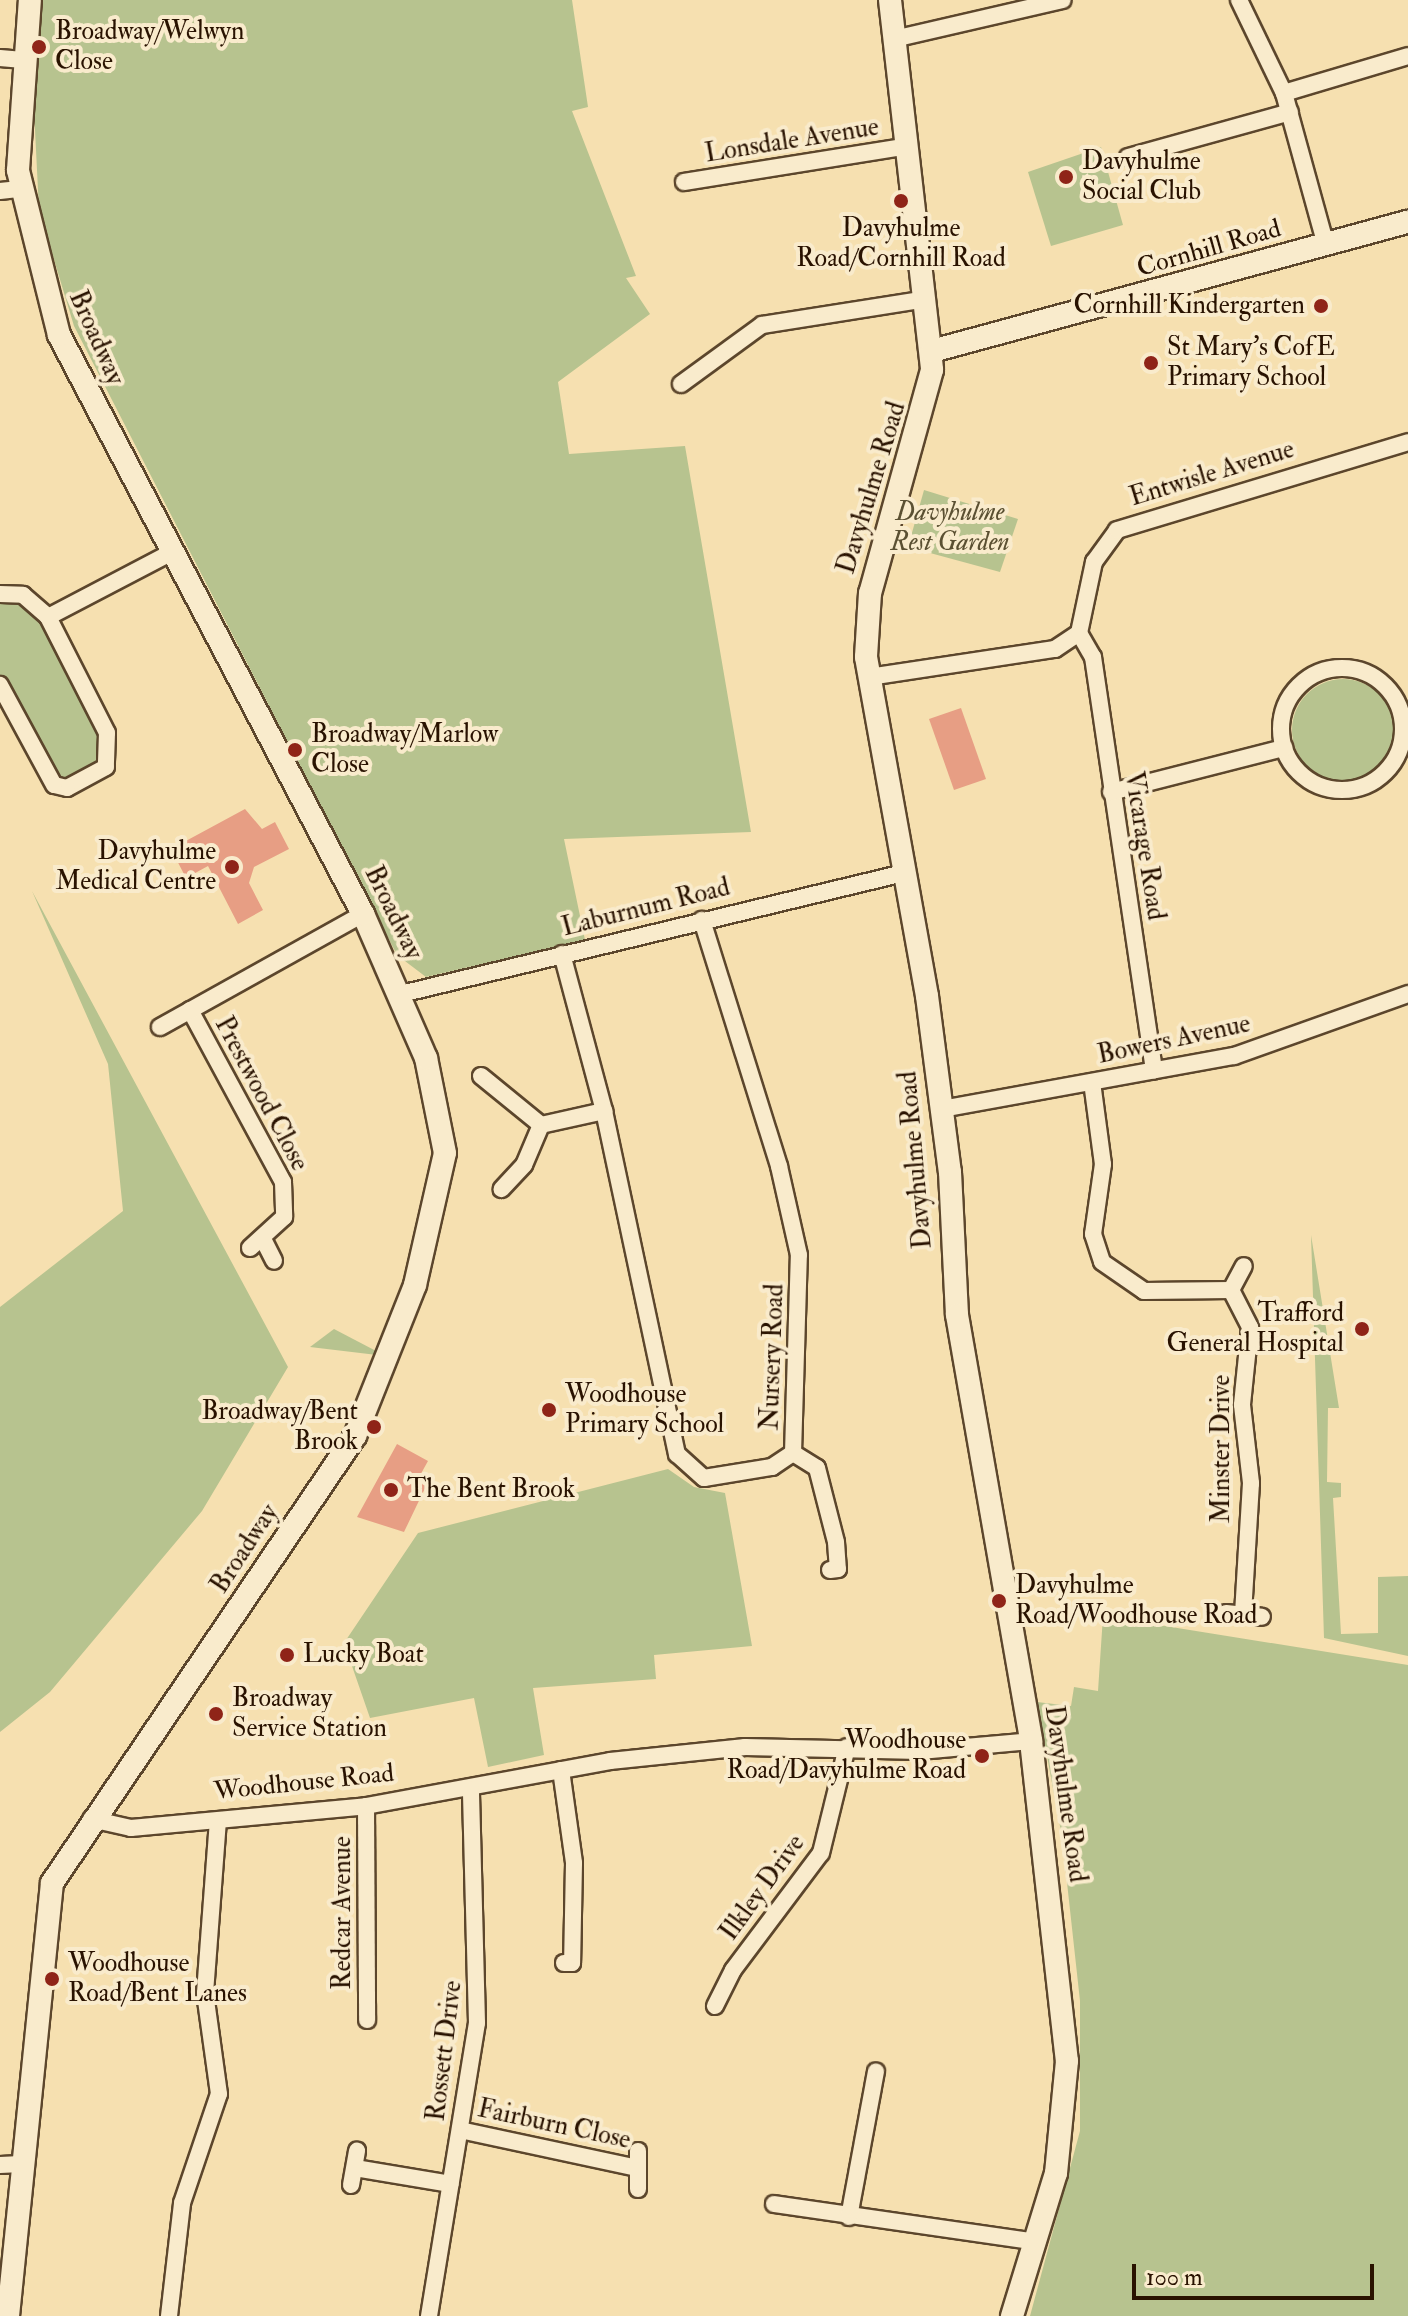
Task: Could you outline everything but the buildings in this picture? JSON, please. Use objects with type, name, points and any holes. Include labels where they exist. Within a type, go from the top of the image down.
[{"type":"street","name":"Broadway","points":[[30,0],[10,190],[59,335],[363,914],[401,994],[436,1089],[445,1153],[436,1209],[393,1352],[333,1473],[91,1819]]},
{"type":"street","name":"Davyhulme Road","points":[[890,0],[932,351],[927,402],[866,613],[869,677],[942,1109],[959,1326],[1031,1741],[1067,2061],[1063,2136],[1037,2242],[1012,2316]]},
{"type":"street","points":[[894,39],[1063,0]]},
{"type":"street","points":[[1239,0],[1284,93],[1326,245]]},
{"type":"street","points":[[1284,93],[1408,56]]},
{"type":"street","points":[[0,58],[23,60]]},
{"type":"street","points":[[1128,157],[1290,112]]},
{"type":"street","name":"Lonsdale Avenue","points":[[684,182],[908,146]]},
{"type":"street","name":"Cornhill Road","points":[[932,351],[1408,222]]},
{"type":"street","points":[[681,384],[762,325],[926,299]]},
{"type":"street","name":"Entwisle Avenue","points":[[1079,633],[1094,562],[1117,530],[1408,442]]},
{"type":"street","points":[[48,617],[174,551]]},
{"type":"street","points":[[0,594],[23,595],[48,617],[107,733],[106,767],[67,788],[54,785],[0,685]]},
{"type":"street","points":[[869,677],[1055,649],[1079,633]]},
{"type":"street","name":"Vicarage Road","points":[[1079,633],[1093,657],[1154,1071]]},
{"type":"street","points":[[1319,673],[1371,675],[1405,716],[1397,757],[1358,788],[1308,781],[1284,748],[1291,696],[1319,673]]},
{"type":"street","points":[[1111,792],[1284,748]]},
{"type":"street","name":"Laburnum Road","points":[[401,994],[904,873]]},
{"type":"street","name":"Prestwood Close","points":[[160,1027],[363,914]]},
{"type":"street","name":"Nursery Road","points":[[562,954],[604,1111],[677,1454],[693,1472],[717,1479],[772,1467],[793,1453],[799,1255],[779,1166],[702,920]]},
{"type":"street","name":"Bowers Avenue","points":[[942,1109],[1247,1052],[1408,994]]},
{"type":"street","name":"Prestwood Close","points":[[190,1010],[283,1182],[284,1217],[257,1244],[274,1261]]},
{"type":"street","points":[[481,1076],[541,1125]]},
{"type":"street","points":[[1092,1082],[1103,1164],[1093,1234],[1102,1262],[1144,1291],[1231,1290],[1244,1266]]},
{"type":"street","points":[[541,1125],[604,1111]]},
{"type":"street","points":[[502,1189],[524,1165],[541,1125]]},
{"type":"street","name":"Minster Drive","points":[[1231,1290],[1250,1327],[1242,1405],[1251,1483],[1243,1615]]},
{"type":"street","points":[[793,1453],[817,1468],[836,1542],[838,1569],[830,1570]]},
{"type":"street","points":[[1226,1613],[1262,1617]]},
{"type":"street","name":"Woodhouse Road","points":[[91,1819],[111,1829],[366,1806],[561,1770],[745,1747],[959,1750],[1031,1741]]},
{"type":"street","name":"Ilkley Drive","points":[[715,2006],[733,1970],[821,1853],[847,1747]]},
{"type":"street","points":[[561,1770],[574,1848],[572,1963],[564,1963]]},
{"type":"street","name":"Rossett Drive","points":[[429,2316],[478,1999],[471,1789]]},
{"type":"street","name":"Redcar Avenue","points":[[366,1806],[367,2020]]},
{"type":"street","points":[[8,2316],[10,2165],[52,1883],[91,1819]]},
{"type":"street","points":[[169,2316],[182,2203],[219,2094],[205,1993],[218,1820]]},
{"type":"street","points":[[849,2217],[876,2071]]},
{"type":"street","name":"Fairburn Close","points":[[460,2130],[638,2160],[638,2189]]},
{"type":"street","points":[[354,2168],[451,2184]]},
{"type":"street","points":[[774,2204],[1037,2242]]},
{"type":"green space","points":[[42,0],[572,0],[588,107],[572,111],[636,276],[626,278],[650,314],[558,382],[569,454],[685,446],[751,832],[564,839],[585,940],[426,977],[397,955],[74,326],[39,210],[33,90]]},
{"type":"green space","points":[[1101,147],[1123,225],[1051,246],[1028,172]]},
{"type":"green space","name":"Davyhulme Rest Garden","points":[[924,490],[1018,519],[1000,572],[908,547]]},
{"type":"green space","points":[[16,599],[39,615],[102,738],[101,759],[66,779],[53,776],[0,676],[0,602]]},
{"type":"green space","points":[[1343,679],[1372,687],[1386,701],[1394,730],[1386,759],[1372,773],[1343,781],[1314,773],[1300,759],[1292,730],[1300,701],[1314,687]]},
{"type":"green space","points":[[32,891],[288,1367],[202,1511],[50,1692],[0,1732],[0,1307],[123,1211],[108,1064]]},
{"type":"green space","points":[[1311,1235],[1339,1408],[1328,1408],[1327,1482],[1341,1483],[1341,1497],[1333,1498],[1341,1634],[1378,1633],[1378,1577],[1408,1576],[1408,1656],[1324,1638]]},
{"type":"green space","points":[[334,1329],[378,1352],[377,1355],[310,1347]]},
{"type":"green space","points":[[668,1469],[694,1487],[725,1493],[752,1646],[654,1655],[656,1679],[533,1688],[544,1755],[488,1767],[474,1698],[370,1718],[344,1643],[418,1533]]},
{"type":"green space","points":[[1103,1616],[1408,1665],[1408,2316],[1030,2316],[1080,2131],[1080,2001],[1062,1837],[1037,1702],[1071,1706],[1074,1687],[1098,1691]]},
{"type":"place","name":"Broadway/Welwyn Close","points":[[39,47]]},
{"type":"place","name":"Davyhulme Social Club","points":[[1066,177]]},
{"type":"place","name":"Davyhulme Road/Cornhill Road","points":[[901,201]]},
{"type":"place","name":"Cornhill Kindergarten","points":[[1321,306]]},
{"type":"place","name":"St Mary's CofE Primary School","points":[[1151,363]]},
{"type":"place","name":"Broadway/Marlow Close","points":[[295,750]]},
{"type":"place","name":"Davyhulme Medical Centre","points":[[232,867]]},
{"type":"place","name":"Trafford General Hospital","points":[[1362,1329]]},
{"type":"place","name":"Woodhouse Primary School","points":[[549,1410]]},
{"type":"place","name":"Broadway/Bent Brook","points":[[374,1427]]},
{"type":"place","name":"The Bent Brook","points":[[391,1490]]},
{"type":"place","name":"Davyhulme Road/Woodhouse Road","points":[[999,1601]]},
{"type":"place","name":"Lucky Boat","points":[[287,1655]]},
{"type":"place","name":"Broadway Service Station","points":[[216,1714]]},
{"type":"place","name":"Woodhouse Road/Davyhulme Road","points":[[982,1756]]},
{"type":"place","name":"Woodhouse Road/Bent Lanes","points":[[52,1979]]}]
